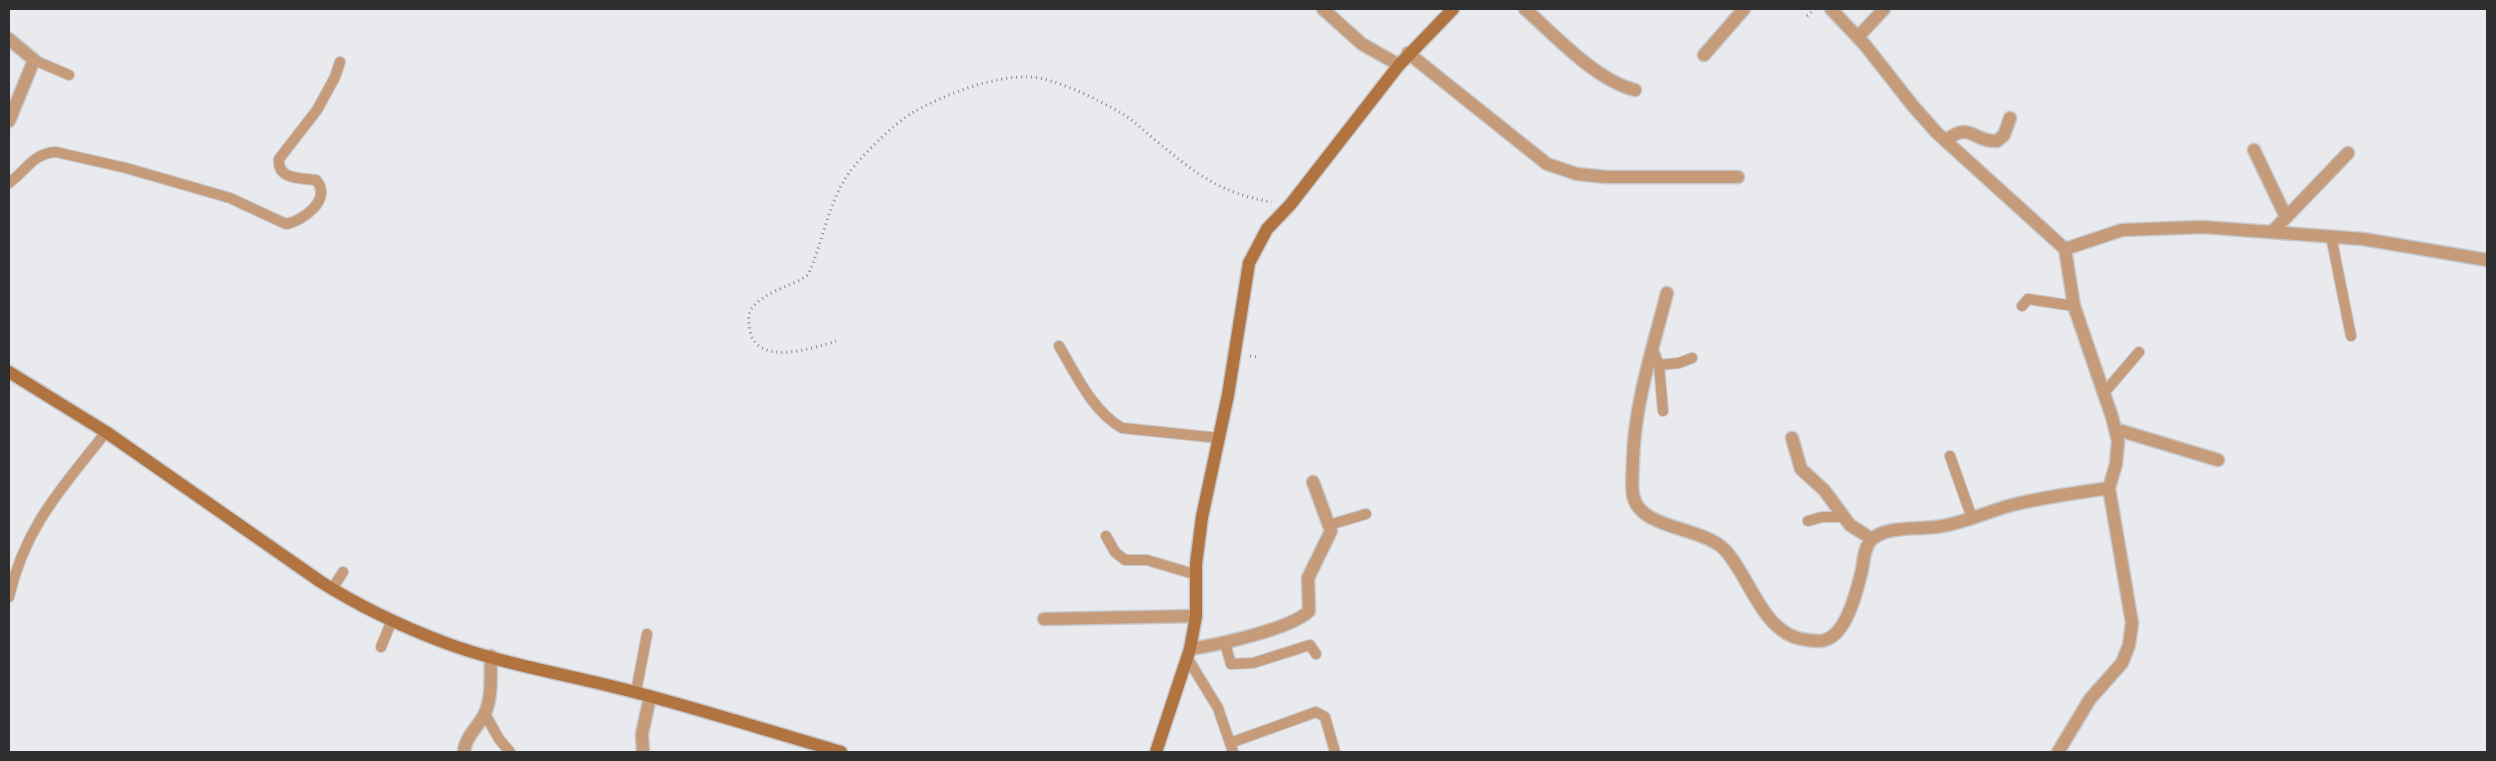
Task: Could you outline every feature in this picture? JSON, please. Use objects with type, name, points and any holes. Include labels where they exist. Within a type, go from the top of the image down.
[{"type":"street","points":[[1323,9],[1362,44],[1399,65]]},
{"type":"street","points":[[1156,752],[1189,654],[1196,616],[1196,575],[1202,517],[1228,395],[1249,263],[1267,229],[1290,205],[1408,53],[1453,9]]},
{"type":"street","points":[[1526,9],[1593,68],[1621,86],[1635,90]]},
{"type":"street","points":[[1704,55],[1744,9]]},
{"type":"street","points":[[1831,9],[1858,37],[1913,106],[1946,141],[2065,249],[2074,306],[2104,393],[2118,441],[2116,464],[2109,488],[2132,623],[2129,645],[2122,663],[2090,699],[2058,752]]},
{"type":"street","points":[[1858,37],[1884,9]]},
{"type":"street","points":[[9,39],[34,60],[9,121]]},
{"type":"street","points":[[1408,53],[1547,164],[1577,174],[1606,177],[1738,177]]},
{"type":"street","points":[[1946,141],[1959,132],[1968,132],[1992,142],[1997,141],[2004,135],[2010,118]]},
{"type":"street","points":[[2254,150],[2286,217]]},
{"type":"street","points":[[2273,231],[2348,153]]},
{"type":"street","points":[[2065,249],[2122,230],[2202,227],[2331,236],[2487,260]]},
{"type":"street","points":[[1667,293],[1637,408],[1632,480],[1633,497],[1639,509],[1650,518],[1712,540],[1725,550],[1773,623],[1788,634],[1801,640],[1822,641],[1833,637],[1842,626],[1861,574],[1865,551],[1872,539],[1888,532],[1947,526],[2030,501],[2109,488]]},
{"type":"street","points":[[9,372],[106,432],[332,588],[392,620],[444,642],[490,656],[636,692],[842,752]]},
{"type":"street","points":[[2115,429],[2218,460]]},
{"type":"street","points":[[1792,438],[1801,469],[1824,490],[1842,517],[1872,539]]},
{"type":"street","points":[[1189,654],[1286,623],[1309,612],[1308,578],[1311,568],[1331,534],[1313,482]]},
{"type":"street","points":[[1044,619],[1196,616]]},
{"type":"street","points":[[464,752],[470,735],[484,714],[490,698],[490,656]]},
{"type":"street","points":[[643,752],[642,734],[650,697]]},
{"type":"lane","points":[[34,60],[69,75]]},
{"type":"lane","points":[[9,183],[36,157],[45,152],[56,152],[126,168],[210,192],[230,198],[264,216],[286,224],[295,222],[312,210],[321,195],[321,188],[316,180],[288,176],[283,172],[279,158],[317,110],[335,77],[340,62]]},
{"type":"lane","points":[[2331,236],[2351,336]]},
{"type":"lane","points":[[2022,306],[2028,299],[2074,306]]},
{"type":"lane","points":[[1059,346],[1099,409],[1111,422],[1122,428],[1219,438]]},
{"type":"lane","points":[[1652,350],[1660,365],[1663,411]]},
{"type":"lane","points":[[2104,393],[2139,352]]},
{"type":"lane","points":[[1660,365],[1679,363],[1692,358]]},
{"type":"lane","points":[[9,597],[16,570],[31,533],[44,511],[106,432]]},
{"type":"lane","points":[[1950,456],[1972,518]]},
{"type":"lane","points":[[1329,525],[1366,514]]},
{"type":"lane","points":[[1808,521],[1822,517],[1842,517]]},
{"type":"lane","points":[[1106,536],[1115,552],[1125,560],[1148,560],[1196,575]]},
{"type":"lane","points":[[332,588],[342,572]]},
{"type":"lane","points":[[381,647],[392,620]]},
{"type":"lane","points":[[636,692],[647,634]]},
{"type":"lane","points":[[1225,643],[1231,664],[1253,663],[1310,645],[1316,654]]},
{"type":"lane","points":[[1189,654],[1218,708],[1232,748],[1316,712],[1325,717],[1335,752]]},
{"type":"lane","points":[[484,714],[499,740],[510,752]]},
{"type":"path","points":[[1807,16],[1815,9]]},
{"type":"path","points":[[836,342],[802,352],[783,353],[764,348],[752,335],[748,320],[751,309],[762,299],[808,275],[839,190],[849,172],[910,114],[972,87],[1009,76],[1032,77],[1057,84],[1122,113],[1212,184],[1257,200],[1290,205]]}]
